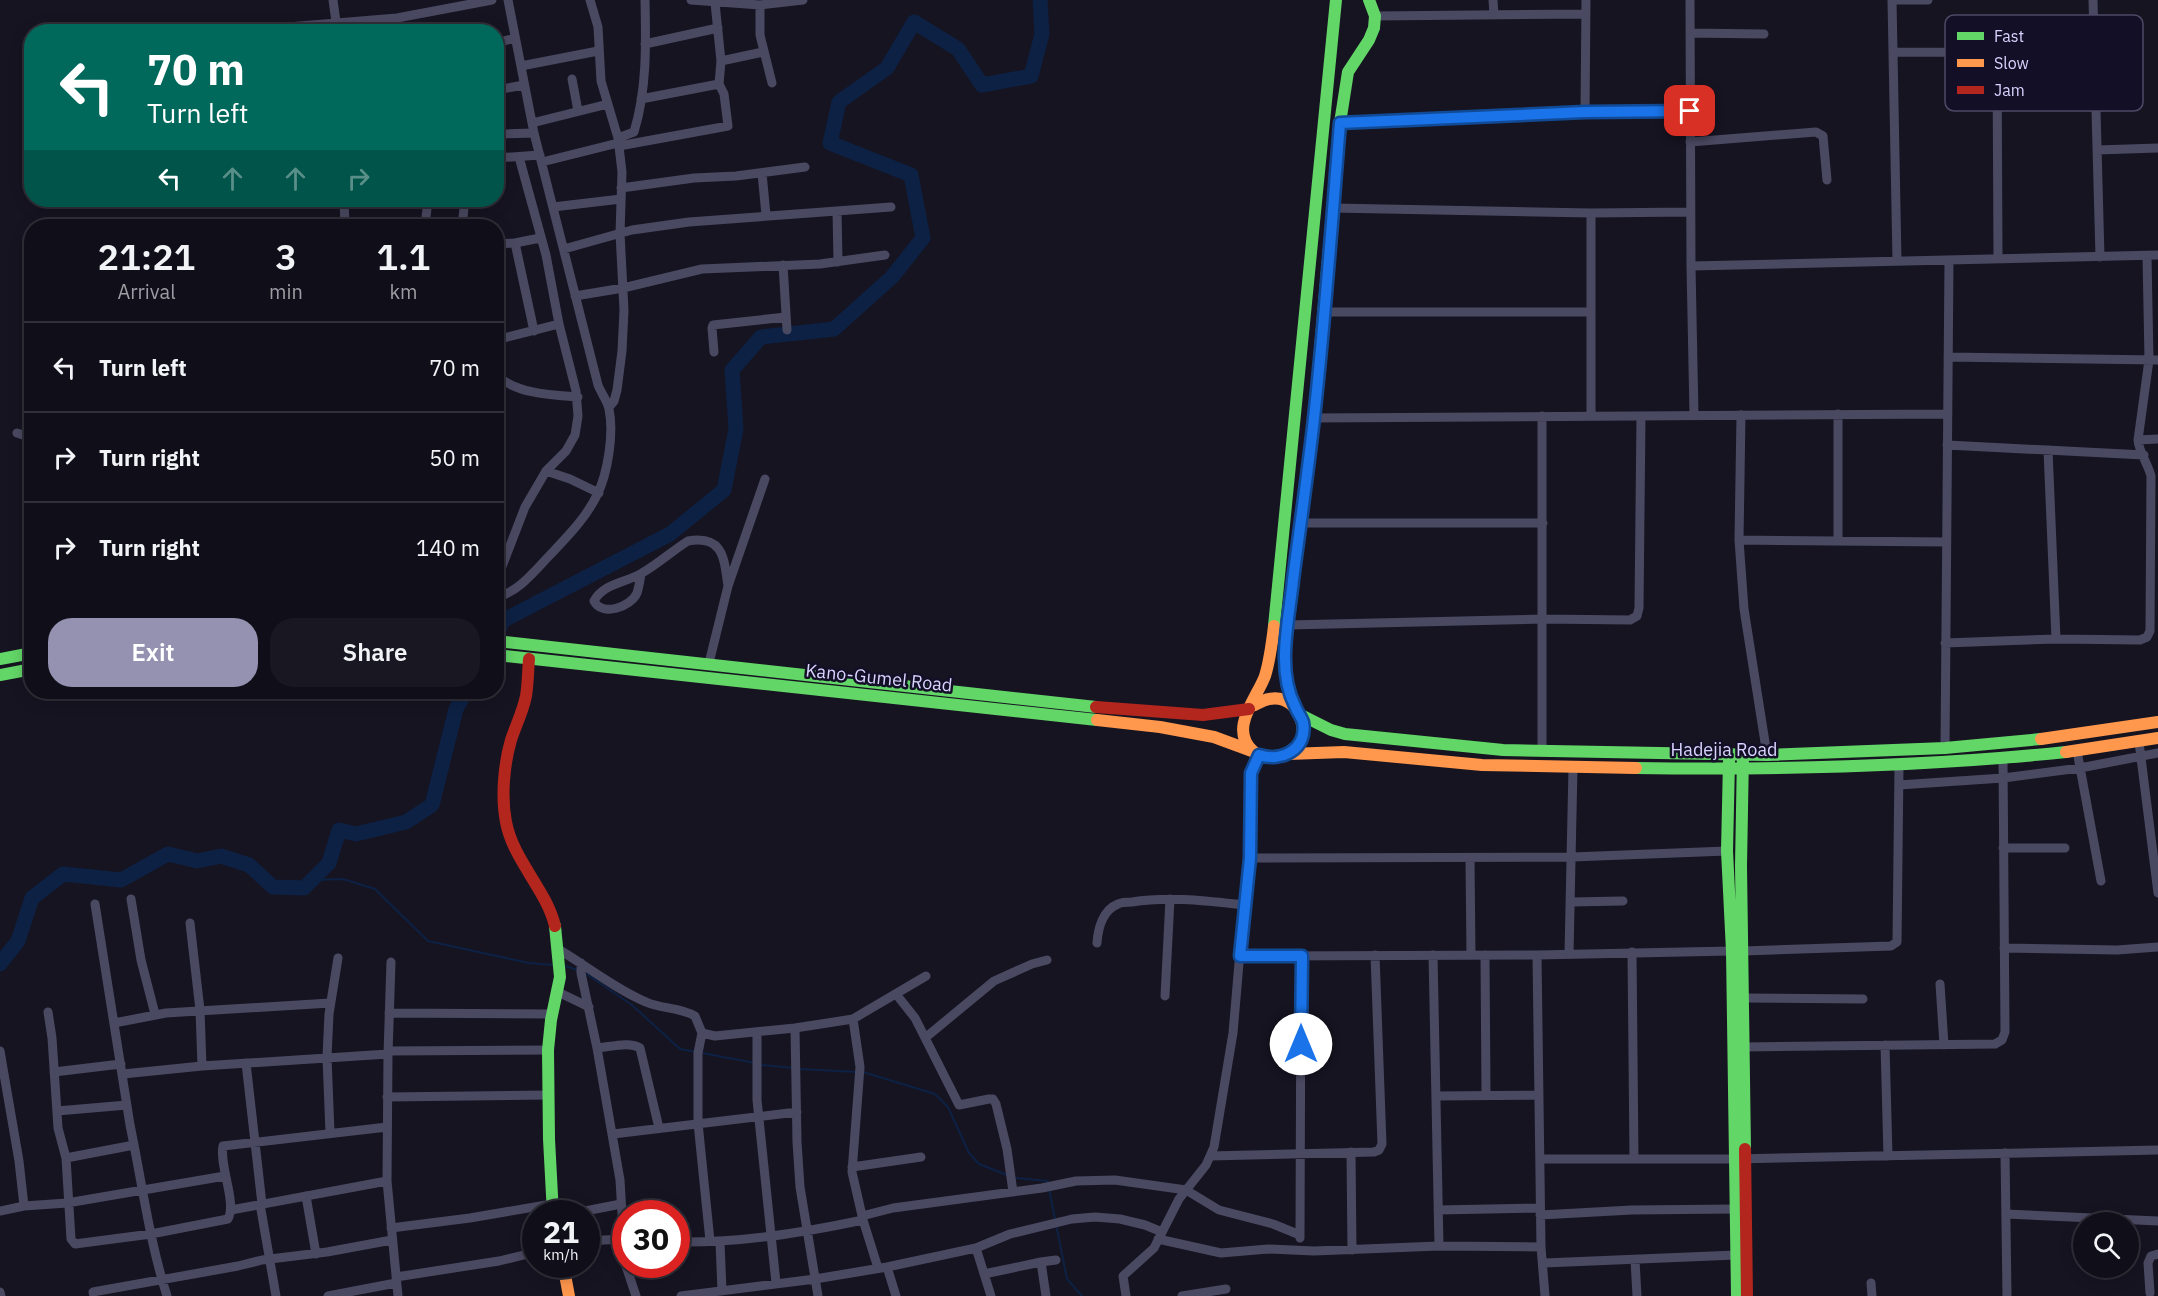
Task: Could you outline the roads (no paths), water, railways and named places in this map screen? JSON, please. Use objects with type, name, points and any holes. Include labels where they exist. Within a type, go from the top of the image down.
[{"type":"main road","points":[[1336,0],[1276,618],[1268,667],[1242,727],[1248,745],[1257,754],[1269,758],[1279,758],[1288,754],[1300,741],[1303,733],[1286,678],[1288,625],[1325,312],[1340,123],[1348,72],[1369,40],[1374,28],[1375,16],[1369,0]]},
{"type":"main road","name":"Kano-Gumel Road","points":[[504,642],[1137,711],[1196,715],[1251,707]]},
{"type":"main road","points":[[0,658],[24,654]]},
{"type":"main road","name":"Kano-Gumel Road","points":[[504,656],[1171,729],[1214,737],[1257,754]]},
{"type":"main road","points":[[529,659],[526,696],[511,741],[506,767],[504,809],[506,824],[513,843],[552,915],[559,960],[558,992],[548,1050],[552,1200]]},
{"type":"main road","points":[[0,675],[24,670]]},
{"type":"main road","points":[[802,673],[802,687]]},
{"type":"main road","points":[[1251,707],[1262,700],[1274,698],[1285,700],[1298,711]]},
{"type":"main road","name":"Hadejia Road","points":[[1298,711],[1331,730],[1345,734],[1503,750],[1767,755],[1945,748],[2052,738],[2158,722]]},
{"type":"main road","name":"Hadejia Road","points":[[1288,754],[1337,751],[1500,765],[1744,769],[1899,766],[2077,751],[2158,738]]},
{"type":"main road","points":[[1729,754],[1727,851],[1743,998],[1744,1047],[1739,1159],[1734,1209],[1737,1296]]},
{"type":"main road","points":[[1743,754],[1737,951],[1739,1159],[1747,1296]]},
{"type":"main road","points":[[566,1278],[569,1296]]},
{"type":"street","points":[[333,0],[336,22]]},
{"type":"street","points":[[314,24],[397,18],[492,0]]},
{"type":"street","points":[[504,595],[516,590],[571,533],[598,493],[611,438],[609,406],[604,401],[598,385],[533,128],[508,0]]},
{"type":"street","points":[[618,142],[634,132],[641,99],[645,0]]},
{"type":"street","points":[[696,0],[760,5],[800,0]]},
{"type":"street","points":[[1493,0],[1494,15]]},
{"type":"street","points":[[1585,112],[1586,0]]},
{"type":"street","points":[[1690,0],[1690,212],[1694,415]]},
{"type":"street","points":[[1897,261],[1892,0],[1928,0]]},
{"type":"street","points":[[2093,0],[2093,15]]},
{"type":"street","points":[[594,1],[601,81],[618,142],[622,172],[620,233],[623,288],[622,351],[617,390],[614,401],[609,406]]},
{"type":"street","points":[[504,158],[541,158],[618,142],[727,127],[725,104],[719,84],[721,61],[715,3]]},
{"type":"street","points":[[760,5],[760,35],[772,83]]},
{"type":"street","points":[[1375,16],[1585,14]]},
{"type":"street","points":[[645,44],[718,28]]},
{"type":"street","points":[[1690,33],[1764,33]]},
{"type":"street","points":[[504,41],[515,38]]},
{"type":"street","points":[[521,66],[598,51]]},
{"type":"street","points":[[721,61],[763,52]]},
{"type":"street","points":[[1893,52],[1945,52]]},
{"type":"street","points":[[572,79],[578,111]]},
{"type":"street","points":[[641,99],[719,84]]},
{"type":"street","points":[[504,89],[524,85]]},
{"type":"street","points":[[504,133],[533,128],[578,111],[608,104]]},
{"type":"street","points":[[1340,123],[1585,112],[1690,111]]},
{"type":"street","points":[[1997,111],[1998,259]]},
{"type":"street","points":[[2096,111],[2100,257]]},
{"type":"street","points":[[1690,142],[1816,132],[1823,136],[1827,180]]},
{"type":"street","points":[[2097,150],[2158,148]]},
{"type":"street","points":[[504,561],[525,507],[546,471],[566,451],[575,435],[578,416],[578,397],[559,324],[546,255],[519,157]]},
{"type":"street","points":[[621,188],[805,167]]},
{"type":"street","points":[[762,173],[766,215]]},
{"type":"street","points":[[553,207],[621,199]]},
{"type":"street","points":[[564,249],[620,233],[689,222],[891,207]]},
{"type":"street","points":[[1333,208],[1591,213],[1690,212]]},
{"type":"street","points":[[837,210],[838,262]]},
{"type":"street","points":[[1591,213],[1591,416]]},
{"type":"street","points":[[504,244],[540,238]]},
{"type":"street","points":[[515,243],[534,331]]},
{"type":"street","points":[[575,296],[623,288],[702,269],[838,262],[885,255]]},
{"type":"street","points":[[1691,266],[2158,255]]},
{"type":"street","points":[[1945,643],[2056,639],[2140,640],[2147,637],[2150,631],[2154,539],[2151,476],[2138,440],[2153,360],[2147,256]]},
{"type":"street","points":[[1945,748],[1949,260]]},
{"type":"street","points":[[783,265],[787,330]]},
{"type":"street","points":[[1325,312],[1591,312]]},
{"type":"street","points":[[714,352],[713,325],[786,317]]},
{"type":"street","points":[[504,338],[559,324]]},
{"type":"street","points":[[1948,357],[2153,360]]},
{"type":"street","points":[[504,381],[528,390],[578,397]]},
{"type":"street","points":[[1838,414],[1838,540]]},
{"type":"street","points":[[1314,418],[1948,414]]},
{"type":"street","points":[[1741,415],[1739,540],[1744,609],[1767,755]]},
{"type":"street","points":[[1542,416],[1542,750]]},
{"type":"street","points":[[1288,625],[1630,620],[1637,616],[1639,608],[1641,416]]},
{"type":"street","points":[[17,434],[24,436]]},
{"type":"street","points":[[2138,440],[2158,439]]},
{"type":"street","points":[[1947,445],[2144,455]]},
{"type":"street","points":[[2048,450],[2056,639]]},
{"type":"street","points":[[546,471],[570,479],[598,493]]},
{"type":"street","points":[[709,663],[728,586],[765,479]]},
{"type":"street","points":[[1300,523],[1543,522]]},
{"type":"street","points":[[641,574],[637,593],[632,600],[611,609],[603,609],[596,605],[594,601],[597,595],[606,588],[641,574],[688,541],[696,539],[714,544],[720,549],[728,586]]},
{"type":"street","points":[[1739,540],[1946,542]]},
{"type":"street","points":[[2139,742],[2158,893]]},
{"type":"street","points":[[2077,751],[2101,881]]},
{"type":"street","points":[[1899,785],[2003,778],[2080,768],[2158,753]]},
{"type":"street","points":[[1126,1296],[1123,1276],[1148,1254],[1179,1199],[1206,1165],[1219,1126],[1233,1033],[1250,858],[1251,773],[1257,754]]},
{"type":"street","points":[[1744,1047],[1995,1044],[2002,1040],[2005,1032],[2003,758]]},
{"type":"street","points":[[1240,956],[1537,955],[1891,946],[1897,942],[1899,766]]},
{"type":"street","points":[[1569,954],[1573,767]]},
{"type":"street","points":[[2003,848],[2065,848]]},
{"type":"street","points":[[1250,858],[1470,859],[1727,851]]},
{"type":"street","points":[[1470,859],[1471,955]]},
{"type":"street","points":[[131,899],[141,960],[155,1014]]},
{"type":"street","points":[[1097,943],[1103,916],[1118,904],[1170,899],[1244,904]]},
{"type":"street","points":[[1164,996],[1170,899]]},
{"type":"street","points":[[1571,902],[1623,901]]},
{"type":"street","points":[[95,904],[127,1105],[138,1156],[141,1190],[167,1296]]},
{"type":"street","points":[[190,923],[200,1010],[202,1066]]},
{"type":"street","points":[[2004,948],[2117,950],[2158,946]]},
{"type":"street","points":[[1632,952],[1634,1159]]},
{"type":"street","points":[[1485,955],[1486,1094]]},
{"type":"street","points":[[1537,955],[1540,1211],[1545,1296]]},
{"type":"street","points":[[1301,1250],[1302,956]]},
{"type":"street","points":[[1210,1156],[1374,1152],[1379,1150],[1382,1144],[1376,956]]},
{"type":"street","points":[[1433,956],[1439,1246]]},
{"type":"street","points":[[330,1133],[327,1057],[330,1003],[339,958]]},
{"type":"street","points":[[559,960],[581,968],[642,1000],[689,1012],[695,1016],[702,1033],[698,1050],[698,1123],[722,1291]]},
{"type":"street","points":[[925,1038],[994,981],[1032,964],[1047,960]]},
{"type":"street","points":[[391,962],[387,1181],[398,1296]]},
{"type":"street","points":[[581,968],[613,1134],[621,1200]]},
{"type":"street","points":[[702,1033],[715,1036],[795,1028],[853,1019],[926,976]]},
{"type":"street","points":[[1940,984],[1944,1045]]},
{"type":"street","points":[[558,992],[589,1007]]},
{"type":"street","points":[[896,994],[915,1018],[959,1105],[993,1099],[999,1115],[1012,1183]]},
{"type":"street","points":[[1743,998],[1863,999]]},
{"type":"street","points":[[114,1023],[155,1014],[330,1003]]},
{"type":"street","points":[[48,1012],[57,1111],[62,1147],[66,1158],[70,1239],[75,1244],[151,1234],[225,1220],[230,1217],[231,1209],[222,1147],[387,1127]]},
{"type":"street","points":[[389,1013],[553,1014]]},
{"type":"street","points":[[853,1019],[859,1069],[852,1167],[862,1218],[896,1296]]},
{"type":"street","points":[[795,1028],[797,1142],[806,1232],[818,1296]]},
{"type":"street","points":[[757,1032],[759,1115],[776,1283]]},
{"type":"street","points":[[597,1048],[629,1045],[636,1045],[640,1048],[659,1128]]},
{"type":"street","points":[[1886,1045],[1888,1156]]},
{"type":"street","points":[[0,1050],[19,1161],[24,1206]]},
{"type":"street","points":[[54,1072],[202,1066],[388,1052],[548,1050]]},
{"type":"street","points":[[246,1063],[261,1204],[276,1296]]},
{"type":"street","points":[[387,1096],[549,1095]]},
{"type":"street","points":[[1436,1096],[1539,1095]]},
{"type":"street","points":[[57,1111],[127,1105]]},
{"type":"street","points":[[613,1134],[797,1112]]},
{"type":"street","points":[[66,1158],[134,1145]]},
{"type":"street","points":[[1540,1159],[1739,1159],[2158,1150]]},
{"type":"street","points":[[1351,1152],[1352,1250]]},
{"type":"street","points":[[2005,1154],[2007,1296]]},
{"type":"street","points":[[852,1167],[921,1157]]},
{"type":"street","points":[[0,1211],[24,1206],[67,1203],[225,1176]]},
{"type":"street","points":[[690,1242],[715,1242],[806,1232],[893,1208],[1012,1183],[1044,1187],[1095,1179],[1186,1190],[1219,1210],[1273,1224],[1300,1235]]},
{"type":"street","points":[[231,1209],[387,1181]]},
{"type":"street","points":[[306,1196],[316,1254]]},
{"type":"street","points":[[1438,1210],[1734,1209]]},
{"type":"street","points":[[390,1228],[522,1212]]},
{"type":"street","points":[[2006,1214],[2158,1221]]},
{"type":"street","points":[[681,1296],[815,1279],[882,1267],[976,1248],[1010,1234],[1072,1219],[1095,1217],[1120,1219],[1145,1225],[1160,1235],[1221,1253],[1268,1249],[1541,1247]]},
{"type":"street","points":[[94,1296],[93,1292],[162,1278],[238,1266],[270,1258],[316,1254],[392,1240]]},
{"type":"street","points":[[976,1248],[991,1296]]},
{"type":"street","points":[[328,1296],[522,1254]]},
{"type":"street","points":[[2150,1293],[2148,1263],[2151,1256],[2158,1254]]},
{"type":"street","points":[[1544,1263],[1736,1255]]},
{"type":"street","points":[[984,1274],[1056,1260]]},
{"type":"street","points":[[1635,1260],[1637,1296]]},
{"type":"street","points":[[1041,1262],[1046,1296]]},
{"type":"street","points":[[630,1278],[636,1296]]},
{"type":"street","points":[[1872,1283],[1872,1296]]},
{"type":"street","points":[[1182,1296],[1226,1289]]},
{"type":"waterway","points":[[504,620],[670,534],[724,490],[736,429],[732,370],[761,337],[834,329],[892,277],[923,238],[911,175],[830,143],[839,102],[887,68],[914,22],[958,49],[982,85],[1031,76],[1042,34],[1040,0]]},
{"type":"waterway","points":[[0,964],[18,941],[32,898],[63,874],[121,880],[168,854],[197,861],[221,856],[249,865],[273,887],[304,888],[329,863],[339,830],[356,834],[406,822],[432,805],[456,709],[462,699]]},
{"type":"waterway","points":[[312,880],[343,879],[375,889],[428,941],[529,963],[554,965]]},
{"type":"waterway","points":[[563,965],[577,970]]},
{"type":"waterway","points":[[585,973],[632,1005],[680,1049],[697,1052]]},
{"type":"waterway","points":[[702,1053],[755,1063]]},
{"type":"waterway","points":[[761,1065],[794,1068]]},
{"type":"waterway","points":[[800,1069],[857,1072]]},
{"type":"waterway","points":[[863,1072],[935,1094],[948,1107],[969,1153],[979,1164],[1007,1175]]},
{"type":"waterway","points":[[1015,1178],[1048,1181],[1048,1183]]},
{"type":"waterway","points":[[1049,1189],[1055,1219]]},
{"type":"waterway","points":[[1056,1224],[1067,1279],[1082,1296]]}]
